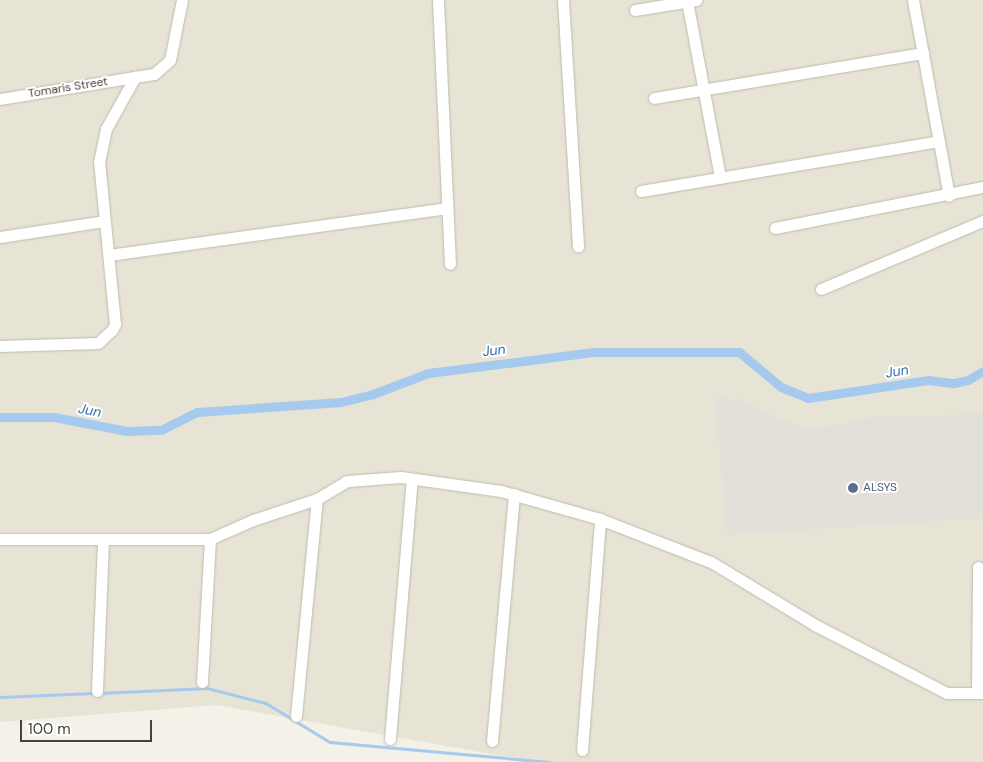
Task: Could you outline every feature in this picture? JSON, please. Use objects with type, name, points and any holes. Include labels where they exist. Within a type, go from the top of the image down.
[{"type":"street","name":"Tomaris Street","points":[[0,99],[154,74],[170,60],[182,0]]},
{"type":"street","points":[[438,0],[450,264]]},
{"type":"street","points":[[563,0],[578,246]]},
{"type":"street","points":[[913,0],[948,196]]},
{"type":"street","points":[[635,10],[691,1],[702,91],[720,178]]},
{"type":"street","points":[[654,98],[922,53]]},
{"type":"street","points":[[0,346],[98,343],[104,339],[115,324],[99,162],[106,129],[135,77]]},
{"type":"street","points":[[641,191],[938,141]]},
{"type":"street","points":[[775,228],[983,188]]},
{"type":"street","points":[[109,255],[446,208]]},
{"type":"street","points":[[0,237],[104,221]]},
{"type":"street","points":[[821,289],[983,221]]},
{"type":"street","points":[[390,739],[412,478]]},
{"type":"street","points":[[0,539],[210,540],[253,520],[317,499],[346,481],[412,478],[514,494],[600,519],[711,562],[815,625],[947,693],[980,693],[978,567]]},
{"type":"street","points":[[492,741],[514,494]]},
{"type":"street","points":[[296,716],[317,499]]},
{"type":"street","points":[[582,750],[600,519]]},
{"type":"street","points":[[97,691],[103,539]]},
{"type":"street","points":[[202,682],[210,540]]},
{"type":"shaded area","points":[[0,0],[983,0],[983,762],[537,762],[216,705],[0,722]]},
{"type":"shaded area","name":"ALSYS","points":[[714,392],[734,403],[737,397],[794,425],[814,427],[844,424],[864,418],[908,415],[917,418],[983,412],[983,518],[727,535]]},
{"type":"waterway","name":"Jun","points":[[0,417],[54,417],[127,431],[161,430],[197,412],[341,402],[373,394],[428,373],[594,352],[739,352],[781,387],[808,398],[928,380],[954,383],[968,380],[983,371]]},
{"type":"waterway","points":[[99,693],[207,688],[266,703],[330,742],[551,762]]},
{"type":"waterway","points":[[0,697],[93,693]]},
{"type":"place","name":"ALSYS","points":[[853,488]]}]
